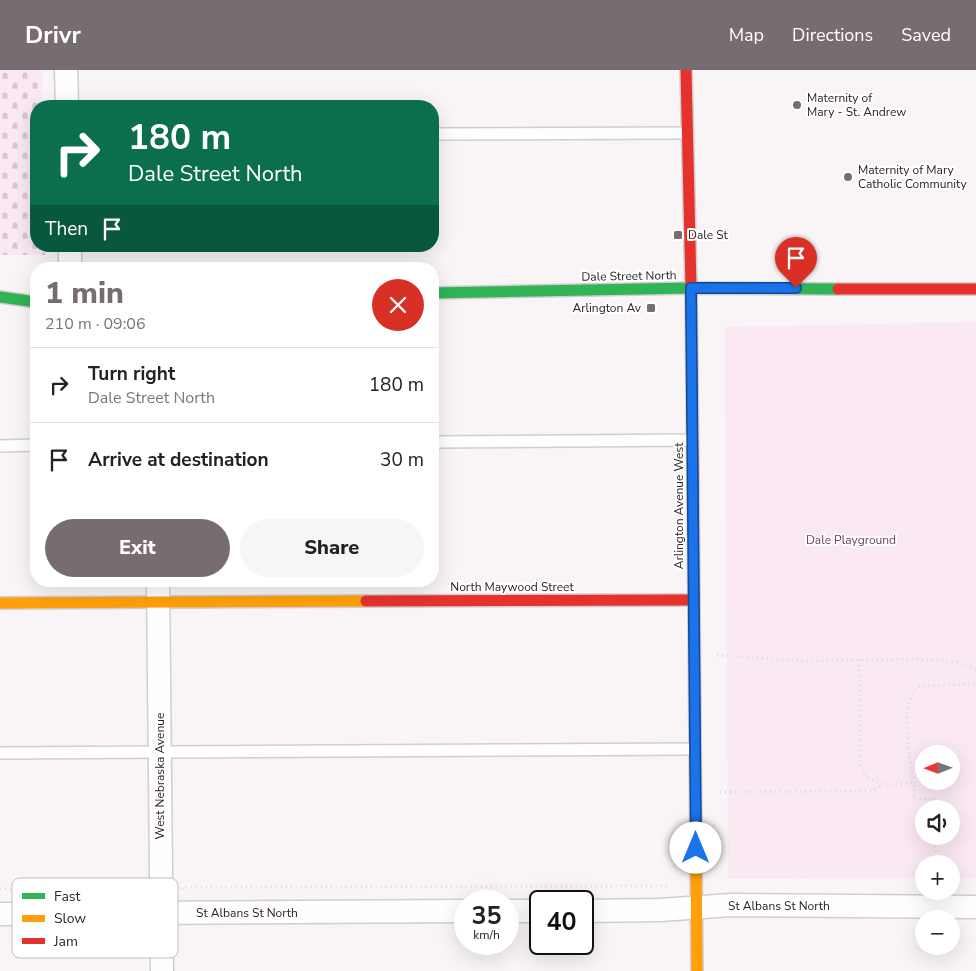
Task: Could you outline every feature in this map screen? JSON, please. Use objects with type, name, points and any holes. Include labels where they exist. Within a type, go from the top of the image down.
[{"type":"street","points":[[66,70],[67,100]]},
{"type":"street","name":"Arlington Avenue West","points":[[686,70],[691,288],[696,971]]},
{"type":"street","name":"Dale Street North","points":[[439,293],[691,288],[976,289]]},
{"type":"street","points":[[0,297],[27,291]]},
{"type":"street","points":[[0,297],[30,301]]},
{"type":"street","name":"North Maywood Street","points":[[0,603],[158,592],[694,600]]},
{"type":"street","name":"West Nebraska Avenue","points":[[158,592],[161,878]]},
{"type":"street","name":"St Albans St North","points":[[594,911],[660,910],[731,905],[976,907]]},
{"type":"street","name":"St Albans St North","points":[[178,913],[454,912]]},
{"type":"street","name":"West Nebraska Avenue","points":[[162,958],[162,971]]},
{"type":"lane","points":[[439,134],[687,133]]},
{"type":"lane","points":[[439,442],[692,440]]},
{"type":"lane","points":[[0,446],[30,445]]},
{"type":"lane","points":[[0,753],[695,749]]},
{"type":"path","points":[[694,654],[802,661],[920,659],[957,662],[976,670]]},
{"type":"path","points":[[859,660],[860,765],[866,776],[884,785]]},
{"type":"path","points":[[934,800],[934,798],[914,799],[914,783],[908,752],[908,709],[912,694],[920,686],[976,684]]},
{"type":"path","points":[[720,792],[871,791],[884,785],[914,783]]},
{"type":"path","points":[[180,892],[183,888],[203,887],[671,886],[674,889]]},
{"type":"green space","points":[[0,70],[42,70],[42,100],[30,100],[30,252],[45,252],[45,255],[0,255]]},
{"type":"green space","name":"Dale Playground","points":[[976,322],[976,878],[960,878],[960,855],[915,855],[915,878],[728,879],[725,327]]},
{"type":"traffic: fast","points":[[439,293],[691,288],[838,289]]},
{"type":"traffic: fast","points":[[0,297],[30,301]]},
{"type":"traffic: fast","points":[[693,481],[695,733]]},
{"type":"traffic: slow","points":[[0,603],[366,601]]},
{"type":"traffic: slow","points":[[695,733],[697,971]]},
{"type":"traffic: jam","points":[[686,70],[693,481]]},
{"type":"traffic: jam","points":[[838,289],[976,289]]},
{"type":"traffic: jam","points":[[366,601],[694,600]]},
{"type":"place","name":"Maternity of Mary - St. Andrew","points":[[797,105]]},
{"type":"place","name":"Maternity of Mary Catholic Community","points":[[848,177]]},
{"type":"place","name":"Dale St","points":[[678,235]]},
{"type":"place","name":"Arlington Av","points":[[651,308]]},
{"type":"route","points":[[696,848],[691,288],[796,288]]}]
